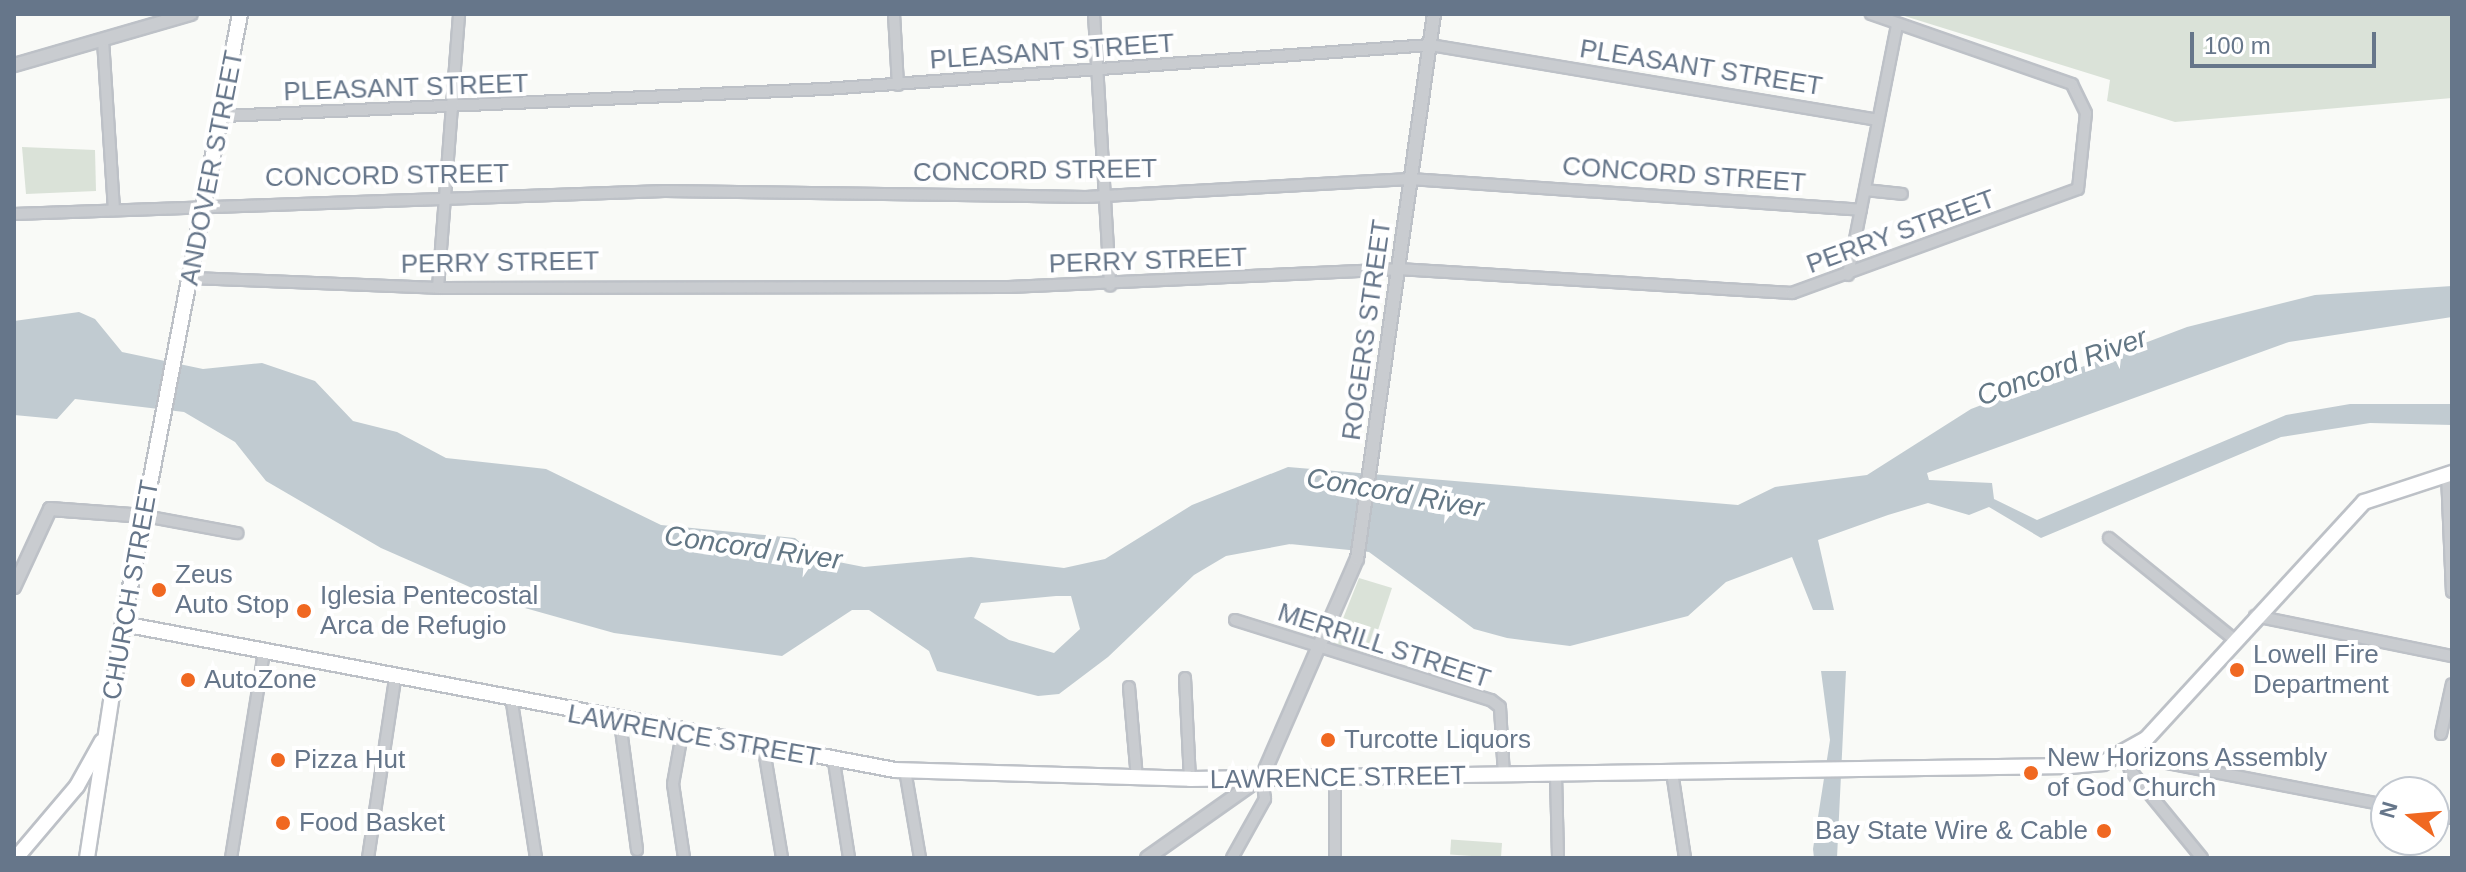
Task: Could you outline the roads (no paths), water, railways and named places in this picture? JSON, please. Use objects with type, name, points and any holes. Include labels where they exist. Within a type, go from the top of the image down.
[{"type":"main road","name":"ANDOVER STREET","points":[[182,322],[208,202],[240,14]]},
{"type":"main road","name":"CHURCH STREET","points":[[87,858],[123,624],[182,322]]},
{"type":"main road","points":[[2126,755],[2364,502],[2449,474]]},
{"type":"main road","name":"LAWRENCE STREET","points":[[123,624],[512,703],[834,762],[905,770],[1137,779],[1504,776],[2070,766],[2126,755]]},
{"type":"main road","points":[[16,858],[77,786],[105,733]]},
{"type":"street","points":[[14,65],[191,14]]},
{"type":"street","points":[[438,288],[459,14]]},
{"type":"street","points":[[894,14],[898,85]]},
{"type":"street","points":[[1094,14],[1110,286]]},
{"type":"street","name":"ROGERS STREET","points":[[1262,777],[1354,567],[1434,14]]},
{"type":"street","points":[[1848,275],[1897,25],[1871,14]]},
{"type":"street","name":"PERRY STREET","points":[[192,278],[438,288],[1110,286],[1398,269],[1783,293],[1848,275],[2068,195],[2082,183],[2085,101],[2072,84],[1897,25]]},
{"type":"street","points":[[103,40],[114,209]]},
{"type":"street","name":"PLEASANT STREET","points":[[223,116],[452,110],[898,85],[1430,45],[1878,120]]},
{"type":"street","name":"CONCORD STREET","points":[[14,214],[208,202],[445,197],[1104,196],[1410,179],[1861,210]]},
{"type":"street","points":[[1865,190],[1902,194]]},
{"type":"street","points":[[2449,474],[2452,592]]},
{"type":"street","points":[[14,587],[50,509],[145,516],[237,533]]},
{"type":"street","points":[[2109,538],[2235,640]]},
{"type":"street","points":[[2255,616],[2452,656]]},
{"type":"street","name":"MERRILL STREET","points":[[1235,620],[1318,651],[1491,700],[1500,707],[1504,776]]},
{"type":"street","points":[[231,858],[264,652]]},
{"type":"street","points":[[1185,678],[1190,779]]},
{"type":"street","points":[[368,858],[395,679]]},
{"type":"street","points":[[2441,734],[2452,684]]},
{"type":"street","points":[[1129,687],[1137,779]]},
{"type":"street","points":[[512,703],[536,858]]},
{"type":"street","points":[[620,722],[637,850]]},
{"type":"street","points":[[682,734],[673,784],[684,858]]},
{"type":"street","points":[[764,750],[782,858]]},
{"type":"street","points":[[2202,858],[2130,770],[2126,755],[2370,802]]},
{"type":"street","points":[[834,762],[849,858]]},
{"type":"street","points":[[905,770],[920,858]]},
{"type":"street","points":[[1672,772],[1685,858]]},
{"type":"street","points":[[1556,775],[1558,858]]},
{"type":"street","points":[[1147,858],[1262,777],[1265,799],[1232,858]]},
{"type":"street","points":[[1335,777],[1335,858]]},
{"type":"water","name":"Concord River","points":[[2452,286],[2452,317],[2289,342],[1927,473],[1929,480],[1992,483],[1994,499],[2037,520],[2286,415],[2350,404],[2452,404],[2452,425],[2370,423],[2281,437],[2041,538],[1989,507],[1969,515],[1928,503],[1818,540],[1834,610],[1813,610],[1792,557],[1726,582],[1688,616],[1570,646],[1507,638],[1474,629],[1369,552],[1290,544],[1226,556],[1194,575],[1108,657],[1059,694],[1038,696],[937,671],[929,651],[869,610],[852,610],[782,656],[614,633],[504,602],[381,548],[266,481],[235,442],[184,412],[75,399],[57,419],[14,415],[14,321],[79,312],[95,319],[122,352],[203,369],[262,363],[315,381],[353,421],[397,432],[446,458],[546,469],[661,525],[795,538],[818,558],[864,567],[971,557],[1064,568],[1105,559],[1192,505],[1288,467],[1738,505],[1775,487],[1867,475],[1971,409],[2187,327],[2315,295]],"holes":[[[1071,596],[1080,629],[1054,653],[1009,640],[974,618],[981,603]]]},
{"type":"water","points":[[1821,671],[1846,671],[1837,858],[1814,858],[1813,849],[1830,740]]},
{"type":"place","name":"Zeus Auto Stop","points":[[159,590]]},
{"type":"place","name":"Iglesia Pentecostal Arca de Refugio","points":[[304,611]]},
{"type":"place","name":"Lowell Fire Department","points":[[2237,670]]},
{"type":"place","name":"AutoZone","points":[[188,680]]},
{"type":"place","name":"Turcotte Liquors","points":[[1328,740]]},
{"type":"place","name":"Pizza Hut","points":[[278,760]]},
{"type":"place","name":"New Horizons Assembly of God Church","points":[[2031,773]]},
{"type":"place","name":"Food Basket","points":[[283,823]]},
{"type":"place","name":"Bay State Wire & Cable","points":[[2104,831]]}]
